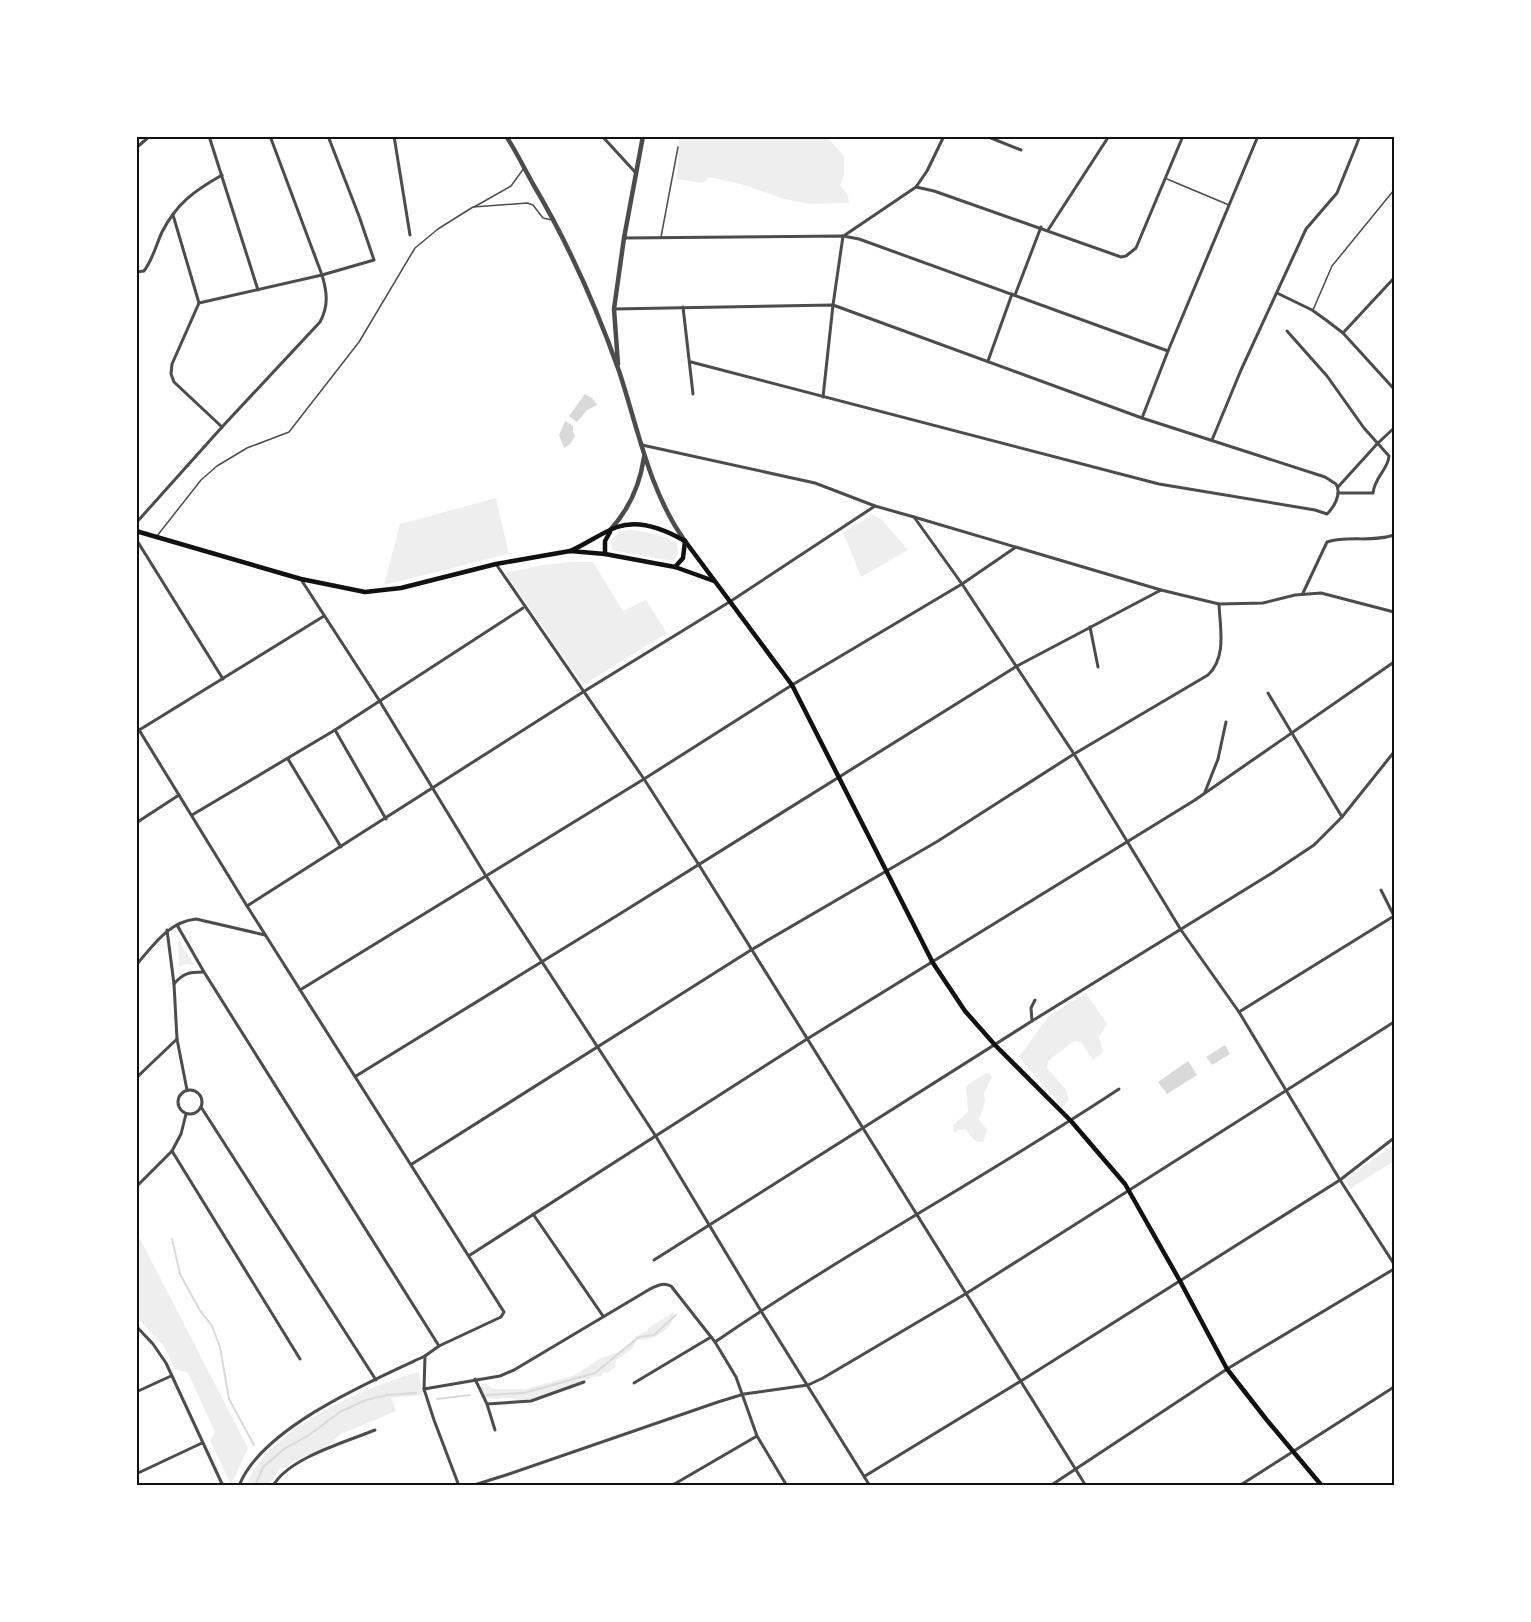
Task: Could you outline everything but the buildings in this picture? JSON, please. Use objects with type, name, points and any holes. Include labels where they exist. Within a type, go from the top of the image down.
[{"type":"main road","points":[[570,551],[611,530],[629,524],[671,532],[685,541],[792,685],[933,963],[965,1011],[995,1045],[1071,1121],[1129,1191],[1227,1369],[1322,1485]]},
{"type":"main road","points":[[605,554],[605,541],[611,530]]},
{"type":"main road","points":[[136,531],[301,579],[365,592],[382,591],[496,564],[570,551],[605,554],[675,567],[714,581]]},
{"type":"main road","points":[[675,567],[682,558],[685,541]]},
{"type":"street","points":[[136,148],[150,136]]},
{"type":"street","points":[[209,136],[258,290]]},
{"type":"street","points":[[136,523],[320,322],[327,304],[327,293],[322,275],[270,136]]},
{"type":"street","points":[[199,303],[322,275],[374,260],[328,136]]},
{"type":"street","points":[[394,136],[410,235]]},
{"type":"street","points":[[506,136],[577,265],[618,369],[665,510],[685,541]]},
{"type":"street","points":[[602,136],[635,172]]},
{"type":"street","points":[[618,369],[614,309],[635,172],[643,136]]},
{"type":"street","points":[[823,397],[843,236],[916,187],[927,171],[944,136]]},
{"type":"street","points":[[986,136],[1021,150]]},
{"type":"street","points":[[1048,230],[1109,136]]},
{"type":"street","points":[[916,187],[1041,227],[1121,257],[1136,248],[1183,136]]},
{"type":"street","points":[[1142,418],[1258,136]]},
{"type":"street","points":[[1212,440],[1241,370],[1306,229],[1337,193],[1360,136]]},
{"type":"street","points":[[137,272],[144,271],[148,265],[162,232],[187,197],[222,175]]},
{"type":"street","points":[[173,214],[199,303],[172,364],[171,374],[181,390],[222,427]]},
{"type":"street","points":[[988,361],[1041,227]]},
{"type":"street","points":[[624,238],[843,236],[860,238],[1168,351]]},
{"type":"street","points":[[1343,333],[1395,278]]},
{"type":"street","points":[[1277,293],[1312,310],[1343,333],[1395,389]]},
{"type":"street","points":[[614,309],[833,305],[1142,418],[1325,477],[1338,487]]},
{"type":"street","points":[[683,307],[693,394]]},
{"type":"street","points":[[1287,332],[1327,376],[1377,444],[1388,454],[1389,459],[1376,480],[1373,492],[1338,493]]},
{"type":"street","points":[[691,363],[1159,484],[1329,513],[1338,493],[1338,487],[1377,444],[1395,428]]},
{"type":"street","points":[[642,445],[815,483],[914,518],[1161,590],[1219,604],[1263,603],[1303,594],[1321,593],[1395,612]]},
{"type":"street","points":[[611,530],[623,516],[639,484],[645,454]]},
{"type":"street","points":[[247,906],[583,692],[731,601],[875,506]]},
{"type":"street","points":[[914,518],[962,584],[1074,754],[1181,930],[1239,1012],[1340,1180],[1395,1264]]},
{"type":"street","points":[[1303,594],[1327,542],[1380,539],[1395,535]]},
{"type":"street","points":[[136,539],[223,679]]},
{"type":"street","points":[[300,990],[644,779],[792,685],[962,584],[1016,547]]},
{"type":"street","points":[[496,564],[524,608],[644,779],[1086,1485]]},
{"type":"street","points":[[301,579],[434,788],[486,876],[655,1135],[761,1311],[870,1485]]},
{"type":"street","points":[[356,1076],[1017,666],[1161,590]]},
{"type":"street","points":[[412,1164],[751,950],[938,841],[1074,754],[1208,675],[1215,669],[1221,640],[1219,604]]},
{"type":"street","points":[[192,815],[335,730],[524,608]]},
{"type":"street","points":[[138,731],[324,616]]},
{"type":"street","points":[[1090,627],[1098,667]]},
{"type":"street","points":[[470,1255],[807,1039],[1128,843],[1204,794],[1395,662]]},
{"type":"street","points":[[1268,693],[1342,817]]},
{"type":"street","points":[[1204,794],[1218,759],[1226,722]]},
{"type":"street","points":[[136,725],[265,935],[470,1255],[503,1308],[504,1315],[439,1346],[425,1356],[322,1408],[276,1440],[248,1468],[239,1485]]},
{"type":"street","points":[[335,730],[386,819]]},
{"type":"street","points":[[654,1260],[864,1129],[1032,1020],[1181,930],[1314,845],[1342,817],[1395,752]]},
{"type":"street","points":[[288,759],[341,847]]},
{"type":"street","points":[[136,823],[179,795]]},
{"type":"street","points":[[1239,1012],[1395,916],[1381,890]]},
{"type":"street","points":[[136,965],[167,930],[186,920],[196,919],[265,935]]},
{"type":"street","points":[[177,925],[204,972],[439,1346]]},
{"type":"street","points":[[167,930],[174,984],[177,1038],[187,1090]]},
{"type":"street","points":[[174,984],[183,974],[204,972]]},
{"type":"street","points":[[1032,1020],[1031,1008],[1035,1000]]},
{"type":"street","points":[[471,1485],[744,1394],[808,1385],[967,1293],[1395,1022]]},
{"type":"street","points":[[136,1078],[177,1038]]},
{"type":"street","points":[[715,1342],[761,1311],[1071,1121],[1119,1089]]},
{"type":"street","points":[[201,1107],[197,1113],[186,1114],[180,1109],[178,1102],[187,1090],[195,1091],[201,1096],[201,1107],[376,1380]]},
{"type":"street","points":[[136,1187],[172,1151],[181,1134],[186,1114]]},
{"type":"street","points":[[865,1476],[1021,1381],[1340,1180],[1395,1138]]},
{"type":"street","points":[[172,1151],[300,1359]]},
{"type":"street","points":[[533,1214],[603,1316]]},
{"type":"street","points":[[1050,1485],[1227,1369],[1395,1269]]},
{"type":"street","points":[[424,1389],[500,1376],[514,1370],[662,1283],[671,1286],[715,1342],[744,1394],[757,1436],[787,1485]]},
{"type":"street","points":[[136,1326],[153,1344],[166,1363],[223,1485]]},
{"type":"street","points":[[634,1383],[711,1337]]},
{"type":"street","points":[[425,1356],[424,1389],[459,1485]]},
{"type":"street","points":[[136,1392],[171,1376]]},
{"type":"street","points":[[475,1379],[487,1404],[495,1430]]},
{"type":"street","points":[[487,1404],[531,1401],[584,1382]]},
{"type":"street","points":[[1239,1485],[1395,1387]]},
{"type":"street","points":[[273,1485],[293,1464],[375,1430]]},
{"type":"street","points":[[671,1485],[757,1436]]},
{"type":"street","points":[[136,1474],[202,1443]]},
{"type":"lane","points":[[661,237],[678,147]]},
{"type":"lane","points":[[157,536],[201,480],[217,466],[247,448],[289,432],[359,342],[412,252],[438,229],[511,186],[524,168]]},
{"type":"lane","points":[[1165,178],[1229,206]]},
{"type":"lane","points":[[1312,310],[1332,266],[1395,190]]},
{"type":"lane","points":[[473,207],[530,203],[543,218],[554,220]]},
{"type":"shaded area","points":[[730,136],[827,137],[844,156],[844,175],[840,185],[848,196],[849,203],[808,204],[710,177],[702,183],[677,179],[679,137],[727,138]]},
{"type":"shaded area","points":[[585,394],[597,405],[587,410],[577,422],[569,416]]},
{"type":"shaded area","points":[[565,421],[573,426],[575,436],[564,448],[559,435]]},
{"type":"shaded area","points":[[496,498],[509,554],[384,585],[400,524]]},
{"type":"shaded area","points":[[873,515],[882,520],[908,550],[861,577],[843,532]]},
{"type":"shaded area","points":[[631,530],[655,534],[677,544],[678,554],[673,561],[612,550],[611,541],[619,532]]},
{"type":"shaded area","points":[[593,562],[623,611],[646,600],[667,633],[583,685],[506,573],[543,565]]},
{"type":"shaded area","points":[[178,940],[194,965],[185,964],[179,967]]},
{"type":"shaded area","points":[[1086,993],[1107,1024],[1099,1037],[1103,1052],[1093,1060],[1081,1042],[1074,1041],[1048,1061],[1047,1068],[1066,1090],[1069,1100],[1062,1107],[1019,1057],[1048,1017]]},
{"type":"shaded area","points":[[1225,1045],[1230,1054],[1212,1065],[1206,1057]]},
{"type":"shaded area","points":[[1188,1061],[1197,1075],[1167,1094],[1158,1082]]},
{"type":"shaded area","points":[[989,1073],[992,1077],[984,1093],[985,1101],[979,1120],[987,1130],[983,1142],[975,1141],[965,1129],[954,1133],[953,1125],[968,1112],[966,1086]]},
{"type":"shaded area","points":[[1394,1145],[1394,1161],[1351,1188],[1345,1179]]},
{"type":"shaded area","points":[[137,1233],[248,1448],[231,1485],[210,1440],[215,1432],[188,1373],[175,1369],[164,1346],[137,1317]]},
{"type":"shaded area","points":[[674,1312],[671,1323],[663,1332],[649,1339],[635,1339],[648,1328]]},
{"type":"shaded area","points":[[634,1340],[636,1342],[631,1350],[616,1360],[615,1367],[607,1373],[603,1372],[602,1376],[591,1377],[586,1381],[579,1380],[576,1384],[549,1395],[527,1400],[492,1399],[487,1398],[482,1391],[482,1385],[486,1383],[494,1389],[526,1389],[575,1375],[601,1358],[616,1353]]},
{"type":"shaded area","points":[[419,1372],[422,1395],[391,1398],[396,1411],[341,1434],[326,1447],[280,1468],[269,1485],[246,1485],[258,1464],[296,1428],[320,1413],[371,1388]]},
{"type":"waterway","points":[[172,1239],[180,1274],[199,1309],[212,1326],[220,1347],[229,1399],[254,1445]]},
{"type":"waterway","points":[[487,1395],[524,1393],[595,1373],[639,1337],[654,1335],[676,1315]]},
{"type":"waterway","points":[[255,1486],[263,1467],[284,1449],[309,1435],[340,1412],[366,1400],[387,1395],[416,1393]]},
{"type":"waterway","points":[[437,1399],[470,1395]]}]
